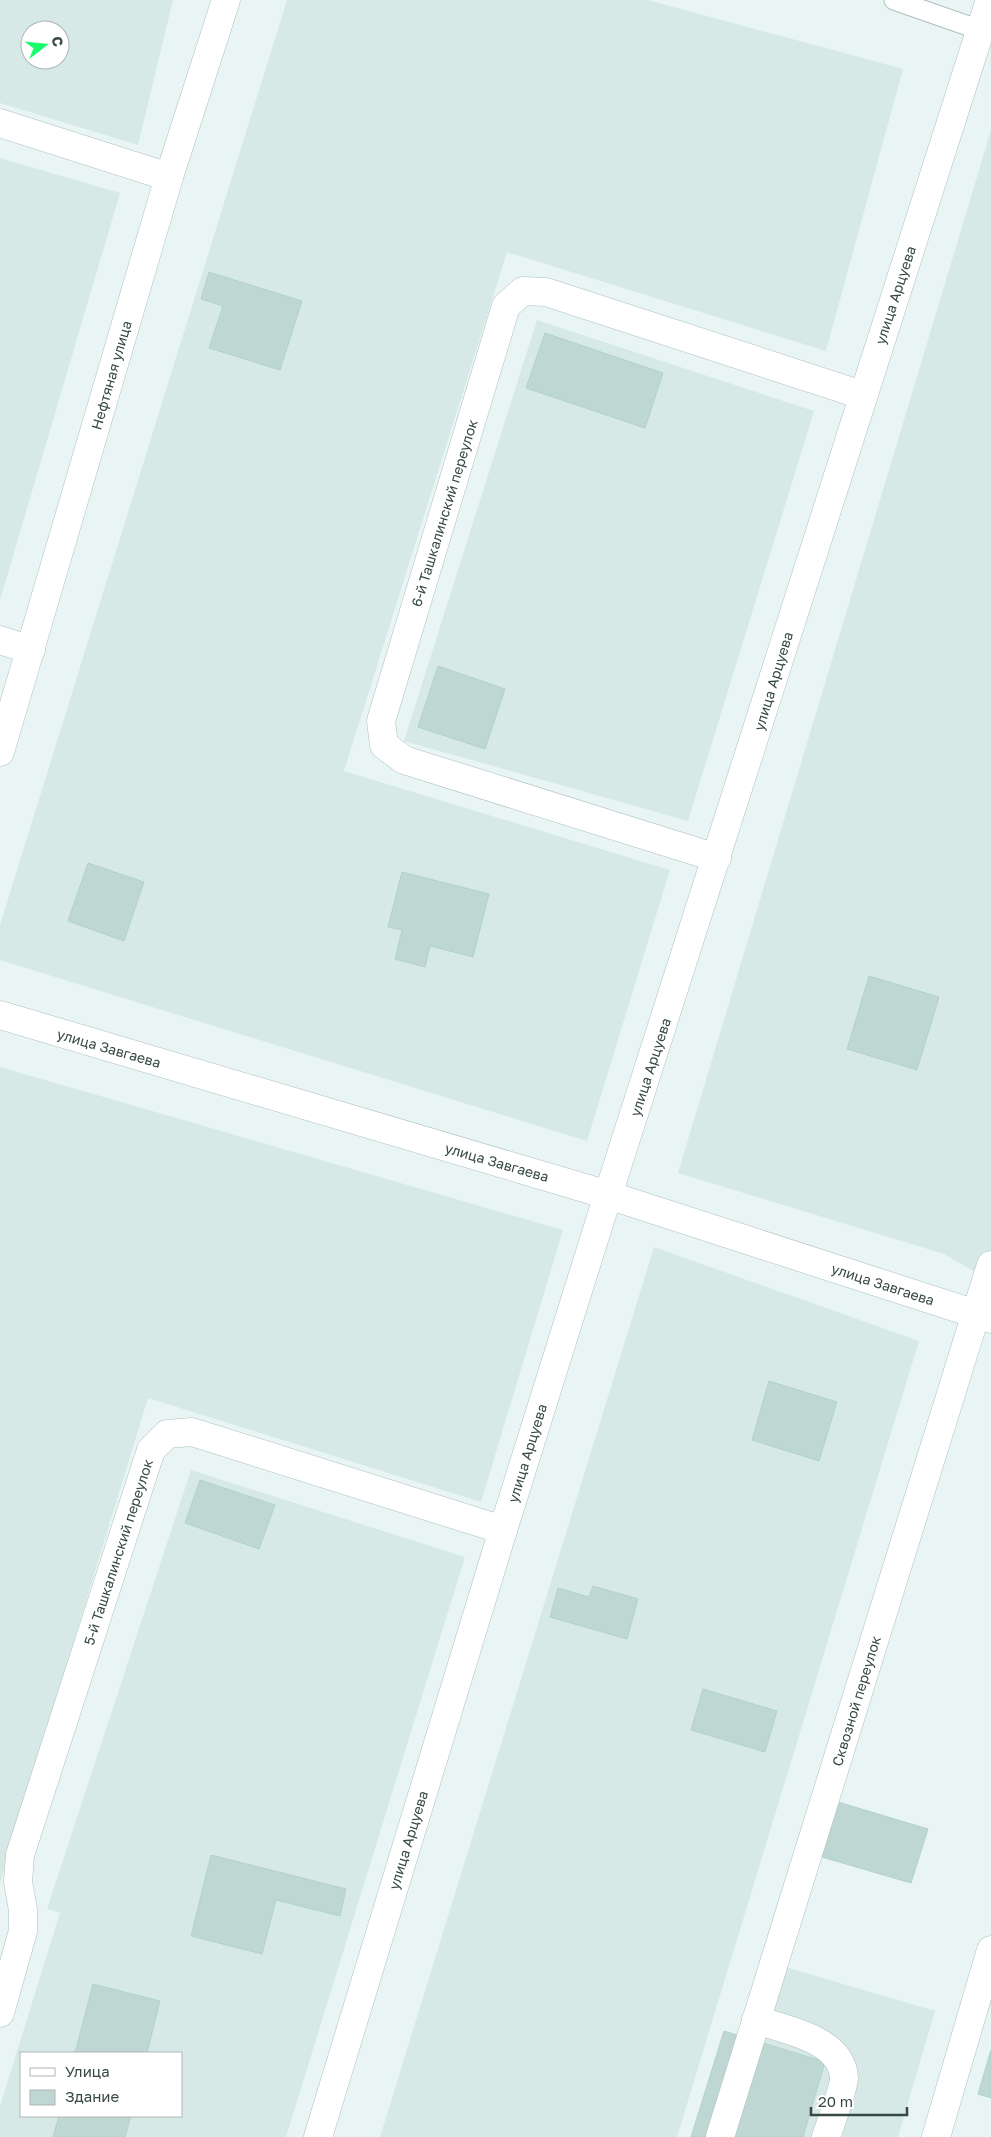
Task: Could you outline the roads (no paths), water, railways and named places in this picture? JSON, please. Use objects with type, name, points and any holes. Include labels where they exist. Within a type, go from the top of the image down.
[{"type":"street","name":"Нефтяная улица","points":[[0,752],[170,177],[226,0]]},
{"type":"street","name":"улица Арцуева","points":[[318,2137],[503,1530],[608,1195],[717,858],[862,395],[990,0]]},
{"type":"street","points":[[0,123],[170,177]]},
{"type":"street","name":"6-й Ташкалинский переулок","points":[[717,858],[404,760],[384,745],[381,721],[506,306],[523,291],[546,292],[862,395]]},
{"type":"street","points":[[0,640],[31,650]]},
{"type":"street","name":"улица Завгаева","points":[[0,1016],[608,1195],[984,1317]]},
{"type":"street","name":"Сквозной переулок","points":[[720,2137],[756,2020],[984,1317],[991,1265]]},
{"type":"street","name":"5-й Ташкалинский переулок","points":[[0,2013],[23,1931],[23,1910],[18,1882],[20,1855],[152,1450],[168,1434],[192,1432],[503,1530]]},
{"type":"street","points":[[936,2137],[991,1950]]},
{"type":"street","points":[[756,2020],[821,2042],[840,2060],[844,2079],[826,2137]]},
{"type":"lane","points":[[894,0],[980,30]]}]
